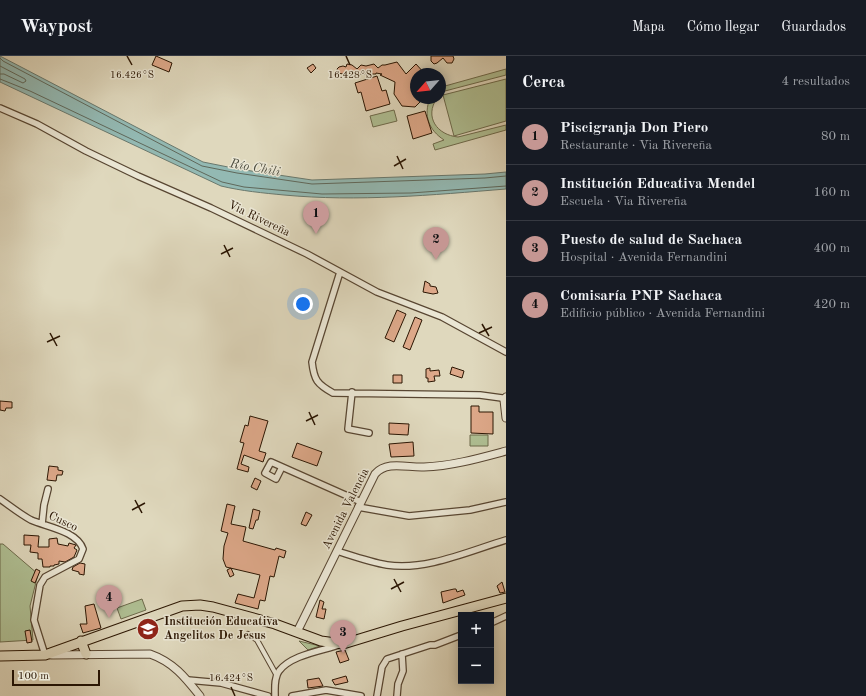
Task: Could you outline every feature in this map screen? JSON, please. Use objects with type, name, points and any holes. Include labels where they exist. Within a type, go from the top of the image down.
[{"type":"main road","points":[[0,656],[45,655],[182,606],[192,605],[213,607],[254,618],[320,641],[343,644],[402,626],[506,598]]},
{"type":"main road","points":[[81,641],[86,654]]},
{"type":"street","name":"Via Rivereña","points":[[0,108],[37,124],[86,151],[138,176],[211,208],[307,254],[377,292],[442,317],[506,352]]},
{"type":"street","points":[[340,272],[312,362],[314,374],[320,386],[333,393],[352,392],[480,395],[505,398],[506,418]]},
{"type":"street","points":[[352,392],[348,430],[369,433]]},
{"type":"street","name":"Avenida Valencia","points":[[297,632],[359,505],[375,474],[380,468],[388,465],[424,467],[450,464],[506,451]]},
{"type":"street","points":[[282,467],[359,505],[409,516],[470,510],[506,502]]},
{"type":"street","points":[[42,524],[44,505],[48,490]]},
{"type":"street","name":"Cusco","points":[[0,499],[30,519],[69,534],[81,544],[83,549],[79,559],[45,577],[40,585],[34,620],[45,655]]},
{"type":"street","points":[[337,551],[365,560],[388,565],[408,566],[433,562],[506,540]]},
{"type":"street","points":[[494,622],[506,616]]},
{"type":"street","points":[[248,634],[257,640],[277,676]]},
{"type":"street","points":[[377,696],[382,667],[387,659],[430,645],[435,645],[458,636]]},
{"type":"street","points":[[275,696],[277,676],[283,668],[299,658],[343,644]]},
{"type":"street","points":[[45,655],[150,654],[176,668],[188,680],[200,696]]},
{"type":"street","points":[[397,696],[398,684],[403,671],[402,654]]},
{"type":"street","points":[[188,680],[221,683],[268,696]]},
{"type":"street","points":[[292,696],[323,694],[326,690],[361,696]]},
{"type":"green space","points":[[506,69],[506,75],[446,91],[446,86]]},
{"type":"green space","points":[[506,79],[506,121],[454,136],[445,104],[446,94]]},
{"type":"green space","points":[[434,104],[432,118],[435,124],[444,133],[451,136],[458,137],[506,125],[506,130],[435,150],[433,144],[444,140],[434,132],[431,127],[427,117],[428,105]]},
{"type":"green space","points":[[394,110],[397,121],[373,127],[370,116]]},
{"type":"green space","points":[[470,435],[488,435],[488,446],[470,446]]},
{"type":"green space","points":[[0,544],[3,544],[38,574],[30,606],[33,640],[0,642]]},
{"type":"green space","points":[[142,599],[146,610],[121,619],[117,608]]},
{"type":"green space","points":[[299,641],[320,646],[308,650]]},
{"type":"water","points":[[0,56],[203,162],[238,169],[312,180],[506,172],[506,189],[395,197],[340,198],[245,191],[221,186],[0,82]]},
{"type":"building","points":[[156,56],[172,63],[169,72],[152,65]]},
{"type":"building","points":[[431,56],[453,56],[454,59],[452,63],[447,63],[443,58],[434,64],[431,61]]},
{"type":"building","points":[[397,62],[406,74],[410,70],[410,104],[418,104],[415,107],[402,106],[394,94],[395,82],[380,75],[382,74],[360,74],[356,72],[354,74],[348,74],[346,72],[343,74],[338,73],[337,69],[343,66],[346,67],[347,64],[352,65],[357,69],[361,65],[366,66],[374,64],[378,68]]},
{"type":"building","points":[[313,64],[316,68],[311,73],[307,68]]},
{"type":"building","points":[[416,64],[420,68],[412,68]]},
{"type":"building","points":[[377,76],[382,91],[386,90],[390,104],[366,111],[361,92],[358,93],[355,83]]},
{"type":"building","points":[[425,111],[432,133],[413,139],[407,116]]},
{"type":"building","points":[[425,281],[430,284],[430,286],[436,287],[438,293],[433,294],[423,292]]},
{"type":"building","points":[[397,310],[406,314],[394,342],[385,338]]},
{"type":"building","points":[[415,317],[422,320],[410,350],[403,347]]},
{"type":"building","points":[[452,367],[464,371],[462,378],[450,374]]},
{"type":"building","points":[[430,368],[430,371],[439,370],[440,376],[434,376],[435,381],[428,382],[428,378],[426,378],[426,369]]},
{"type":"building","points":[[393,375],[402,375],[402,383],[393,383]]},
{"type":"building","points":[[0,401],[12,402],[12,408],[6,408],[5,411],[0,410]]},
{"type":"building","points":[[471,406],[479,406],[479,412],[493,412],[493,434],[471,433]]},
{"type":"building","points":[[250,416],[268,421],[259,451],[266,453],[263,462],[244,455],[241,464],[249,467],[248,472],[237,469],[244,443],[240,442],[245,425],[248,426]]},
{"type":"building","points":[[389,423],[409,424],[408,435],[389,434]]},
{"type":"building","points":[[413,442],[414,456],[391,457],[389,444]]},
{"type":"building","points":[[297,443],[322,452],[317,466],[292,457]]},
{"type":"building","points":[[49,466],[58,467],[58,470],[63,471],[62,475],[57,475],[56,481],[47,480]]},
{"type":"building","points":[[255,478],[261,481],[257,490],[251,487]]},
{"type":"building","points":[[227,504],[235,506],[231,524],[246,527],[243,541],[275,550],[276,548],[286,551],[284,558],[279,556],[274,577],[270,576],[265,601],[260,600],[258,609],[235,603],[238,594],[254,598],[260,575],[226,567],[223,559],[224,546],[228,533],[221,531]]},
{"type":"building","points":[[253,509],[260,511],[258,520],[256,520],[253,529],[249,528]]},
{"type":"building","points":[[306,512],[312,515],[306,526],[301,524]]},
{"type":"building","points":[[24,535],[39,536],[38,547],[49,547],[49,539],[57,538],[58,544],[68,546],[69,543],[76,545],[74,548],[77,550],[74,557],[65,562],[59,561],[59,564],[54,566],[43,567],[42,559],[38,559],[38,553],[30,552],[31,545],[24,545]]},
{"type":"building","points":[[80,563],[85,564],[84,575],[72,570],[73,567]]},
{"type":"building","points":[[231,568],[234,575],[230,577],[227,570]]},
{"type":"building","points":[[36,569],[40,571],[35,583],[31,581]]},
{"type":"building","points":[[502,582],[505,592],[500,593],[497,586]]},
{"type":"building","points":[[456,589],[457,592],[463,590],[465,595],[443,603],[441,592]]},
{"type":"building","points":[[320,600],[324,602],[322,609],[326,609],[324,619],[316,617]]},
{"type":"building","points":[[94,604],[101,628],[83,633],[80,624],[87,624],[85,606]]},
{"type":"building","points":[[30,630],[32,642],[27,643],[25,631]]},
{"type":"building","points":[[345,650],[349,660],[340,663],[336,652]]},
{"type":"building","points":[[346,676],[348,682],[335,685],[332,680]]},
{"type":"building","points":[[319,678],[323,686],[308,688],[307,680]]},
{"type":"place","name":"Piscigranja Don Piero","points":[[316,234]]},
{"type":"place","name":"Institución Educativa Mendel","points":[[436,260]]},
{"type":"place","name":"Comisaría PNP Sachaca","points":[[109,618]]},
{"type":"place","name":"Institución Educativa Angelitos De Jesus","points":[[148,629]]},
{"type":"place","name":"Puesto de salud de Sachaca","points":[[343,653]]},
{"type":"water label","name":"Río Chili","points":[[255,168]]}]
